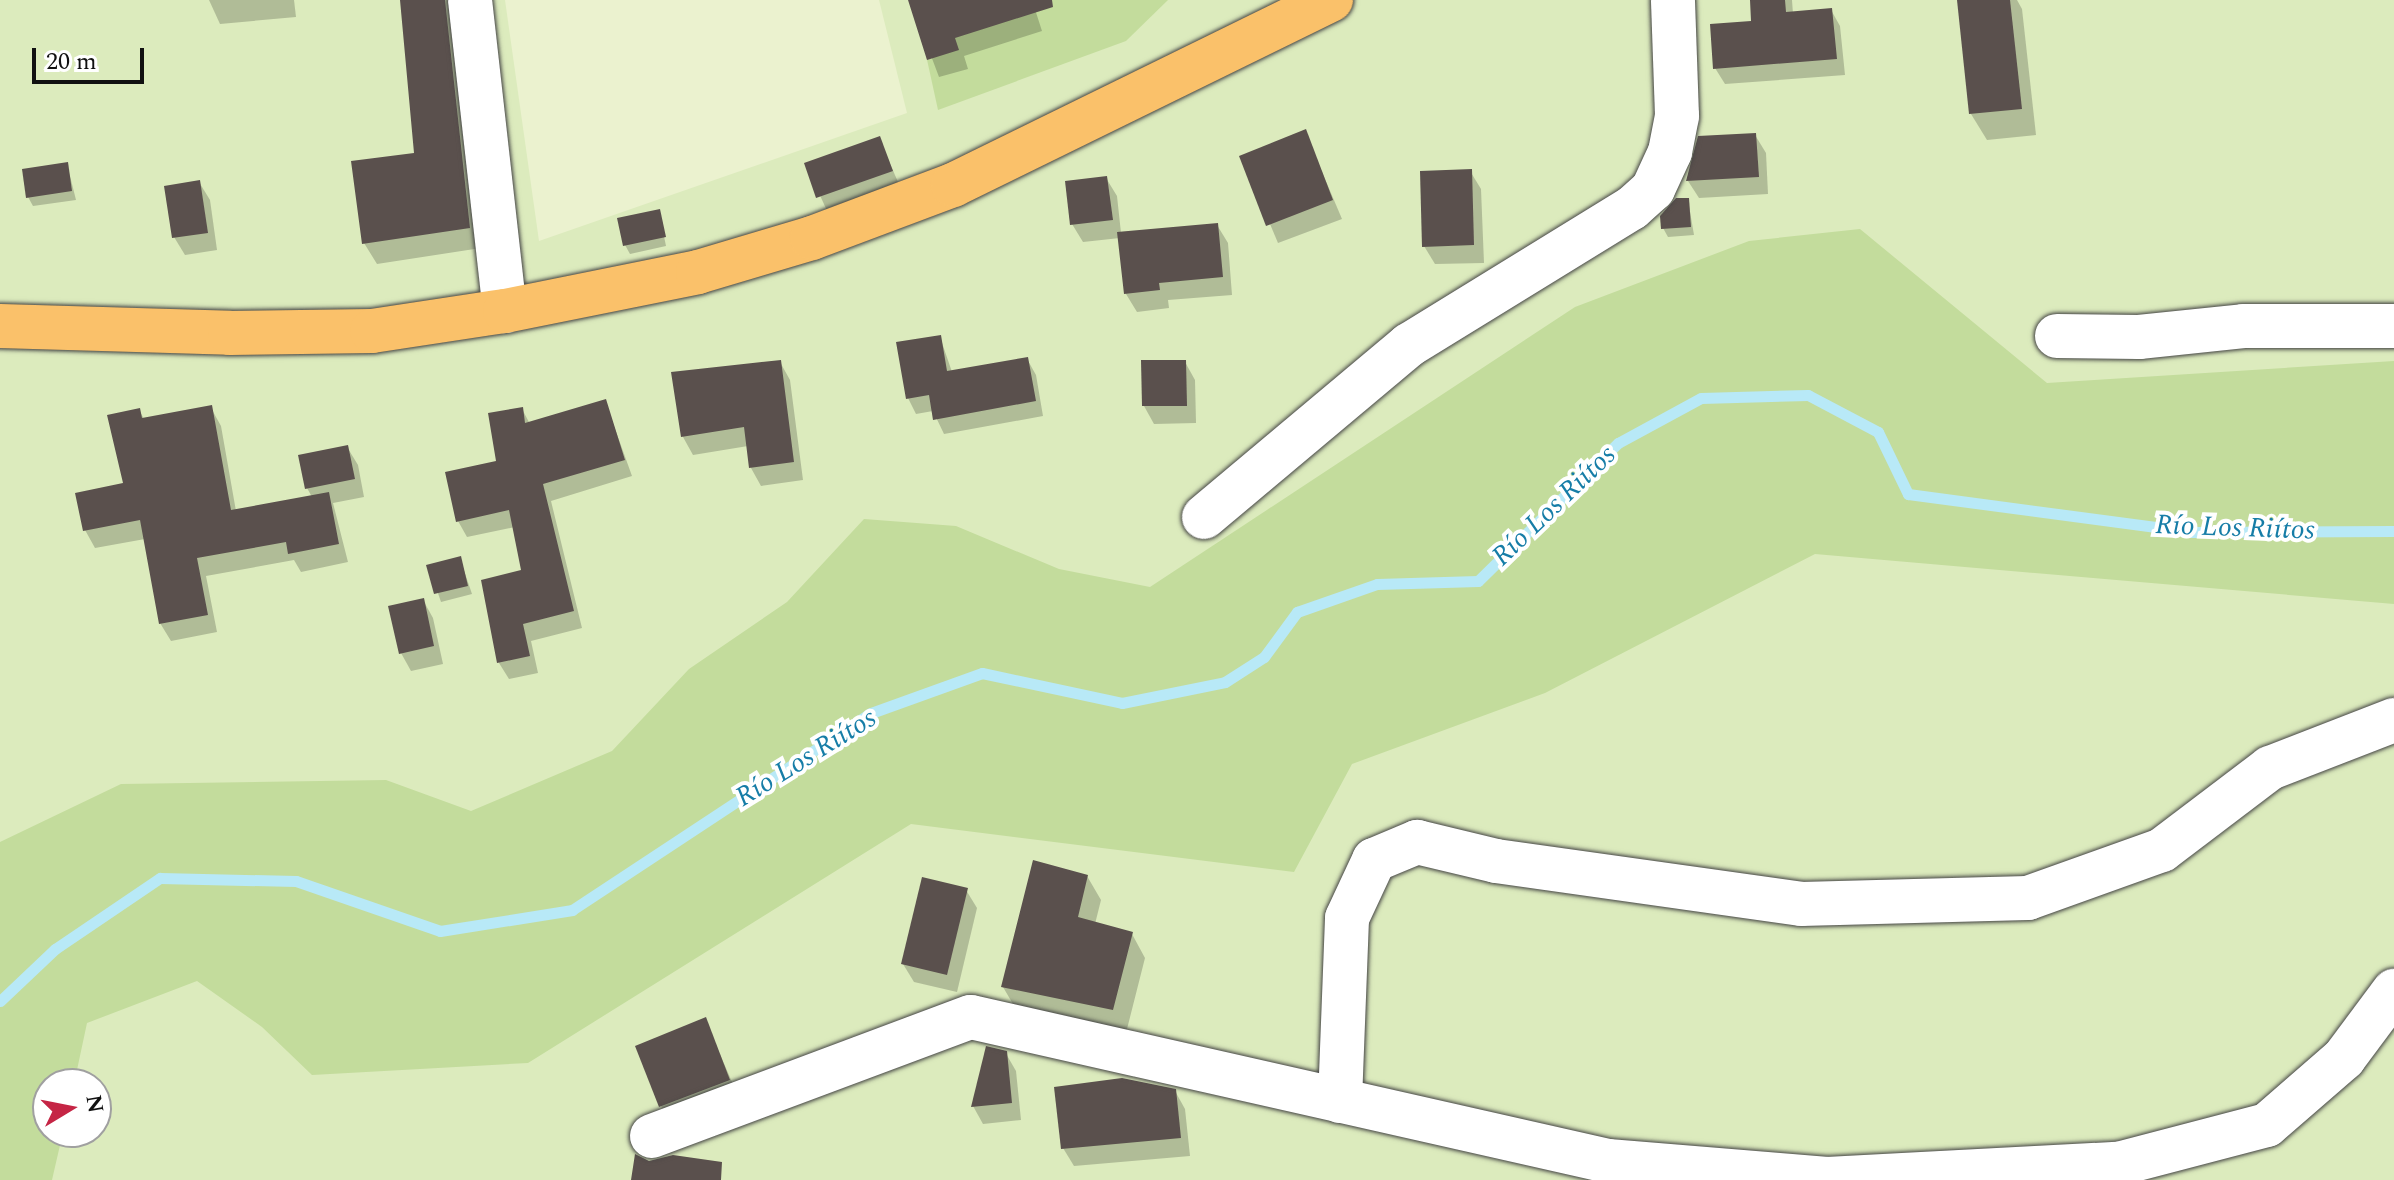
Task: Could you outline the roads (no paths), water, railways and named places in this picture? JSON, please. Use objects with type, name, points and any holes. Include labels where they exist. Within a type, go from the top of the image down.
[{"type":"main road","points":[[0,326],[230,333],[372,331],[505,311],[698,272],[812,238],[939,190],[1331,0]]},
{"type":"street","points":[[470,0],[505,311]]},
{"type":"street","points":[[1204,517],[1409,345],[1632,208],[1653,189],[1670,152],[1677,116],[1673,0]]},
{"type":"street","points":[[2057,336],[2139,337],[2243,326],[2394,326]]},
{"type":"street","points":[[1340,1101],[1347,918],[1374,860],[1417,842],[1496,861],[1801,904],[2028,898],[2162,850],[2270,768],[2394,720]]},
{"type":"street","points":[[652,1136],[971,1017],[1608,1161],[1811,1178],[2118,1164],[2267,1125],[2344,1058],[2394,991]]},
{"type":"waterway","name":"Río Los Riítos","points":[[0,1001],[55,949],[160,878],[296,881],[440,931],[572,910],[871,713],[982,673],[1122,703],[1225,682],[1264,657],[1297,612],[1377,584],[1478,581],[1618,443],[1701,398],[1808,395],[1878,432],[1908,494],[2191,532],[2394,531]]}]
